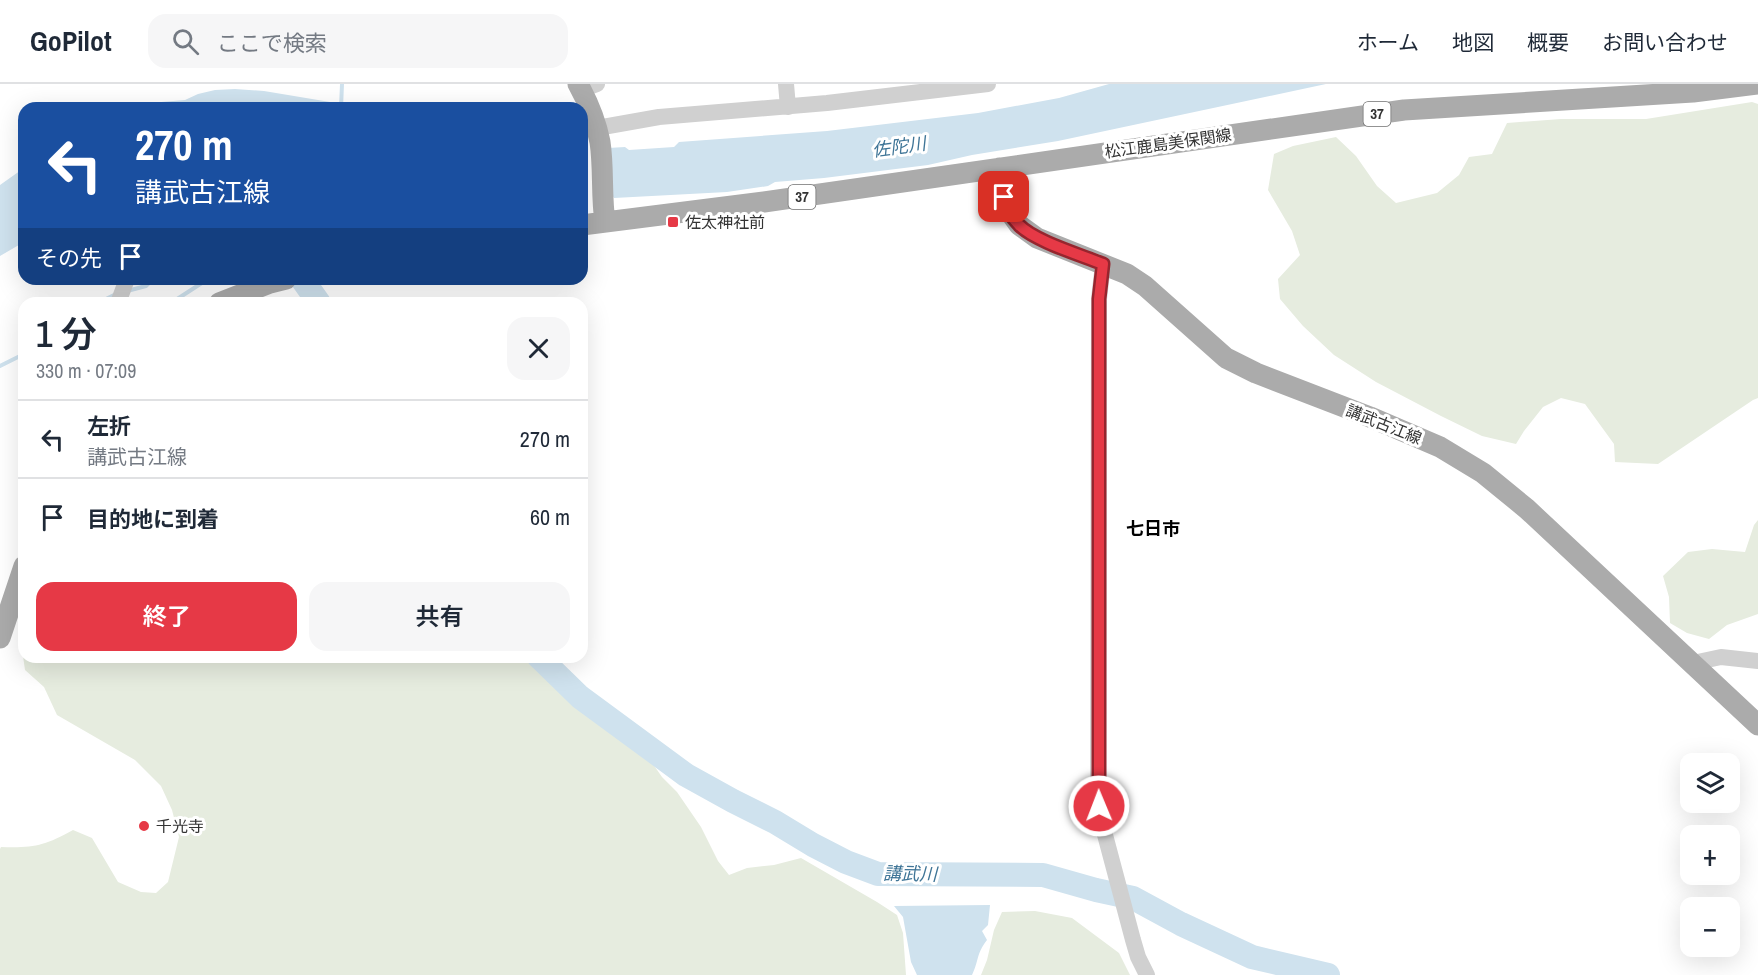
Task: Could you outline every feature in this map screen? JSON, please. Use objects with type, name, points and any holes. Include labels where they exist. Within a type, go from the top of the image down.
[{"type":"main road","name":"松江鹿島美保関線","points":[[588,222],[603,213],[764,202],[1404,110],[1693,92],[1757,84]]},
{"type":"main road","points":[[585,86],[599,136],[603,213]]},
{"type":"main road","name":"講武古江線","points":[[999,168],[1006,208],[1019,225],[1037,238],[1127,274],[1145,285],[1226,358],[1256,373],[1371,417],[1440,447],[1484,473],[1527,509],[1758,724]]},
{"type":"main road","points":[[233,297],[267,285]]},
{"type":"main road","points":[[0,638],[18,584]]},
{"type":"street","points":[[786,84],[788,107]]},
{"type":"street","points":[[599,136],[659,117],[788,107],[988,84]]},
{"type":"street","points":[[1103,264],[1099,299],[1098,795],[1100,816],[1138,957],[1148,975]]},
{"type":"street","points":[[1693,663],[1721,657],[1758,660]]},
{"type":"shaded area","points":[[1752,102],[1758,104],[1758,398],[1658,464],[1615,462],[1614,444],[1585,404],[1561,398],[1543,407],[1516,444],[1482,436],[1376,382],[1334,355],[1303,326],[1280,299],[1278,279],[1300,255],[1292,231],[1268,190],[1274,154],[1293,146],[1336,137],[1356,156],[1377,186],[1396,203],[1437,193],[1459,175],[1469,157],[1492,154],[1507,123],[1561,119],[1646,119]]},
{"type":"shaded area","points":[[1758,520],[1758,614],[1727,625],[1709,639],[1687,633],[1670,623],[1669,597],[1663,576],[1688,552],[1712,549],[1745,552],[1754,525]]},
{"type":"shaded area","points":[[24,663],[536,663],[589,715],[646,754],[662,777],[677,792],[701,827],[718,861],[729,875],[747,868],[774,865],[801,858],[897,915],[903,933],[906,975],[0,975],[1,847],[38,845],[73,830],[92,838],[118,882],[141,892],[156,893],[168,882],[179,837],[172,810],[161,786],[135,760],[57,715],[44,687],[25,670]]},
{"type":"shaded area","points":[[1035,911],[1072,918],[1119,953],[1130,975],[981,975],[994,930],[1002,912]]},
{"type":"water","name":"佐陀川","points":[[1109,84],[1326,84],[1058,141],[972,155],[928,165],[775,182],[768,186],[727,192],[614,198],[611,193],[608,148],[625,147],[629,150],[674,147],[679,142],[827,131],[978,113],[1059,98]]},
{"type":"water","points":[[215,90],[264,91],[330,102],[161,102],[185,100]]},
{"type":"water","points":[[18,172],[18,246],[0,256],[0,185]]},
{"type":"water","points":[[990,905],[988,925],[982,931],[987,940],[981,949],[972,975],[917,975],[911,962],[903,917],[894,906]]},
{"type":"waterway","points":[[341,102],[342,84]]},
{"type":"waterway","name":"講武川","points":[[127,291],[147,285]]},
{"type":"waterway","points":[[180,297],[199,285]]},
{"type":"waterway","name":"講武川","points":[[306,285],[315,297]]},
{"type":"waterway","name":"講武川","points":[[110,297],[114,295]]},
{"type":"waterway","name":"講武川","points":[[0,366],[18,357]]},
{"type":"waterway","name":"講武川","points":[[545,663],[580,697],[686,775],[846,862],[878,874],[1043,875],[1133,898],[1181,924],[1252,957],[1328,975]]},
{"type":"place","name":"佐太神社前","points":[[673,222]]},
{"type":"place","name":"千光寺","points":[[144,826]]},
{"type":"district","name":"七日市","points":[[1153,529]]},
{"type":"route","points":[[1004,197],[1006,208],[1019,225],[1037,238],[1103,264],[1099,299],[1099,806]]}]
